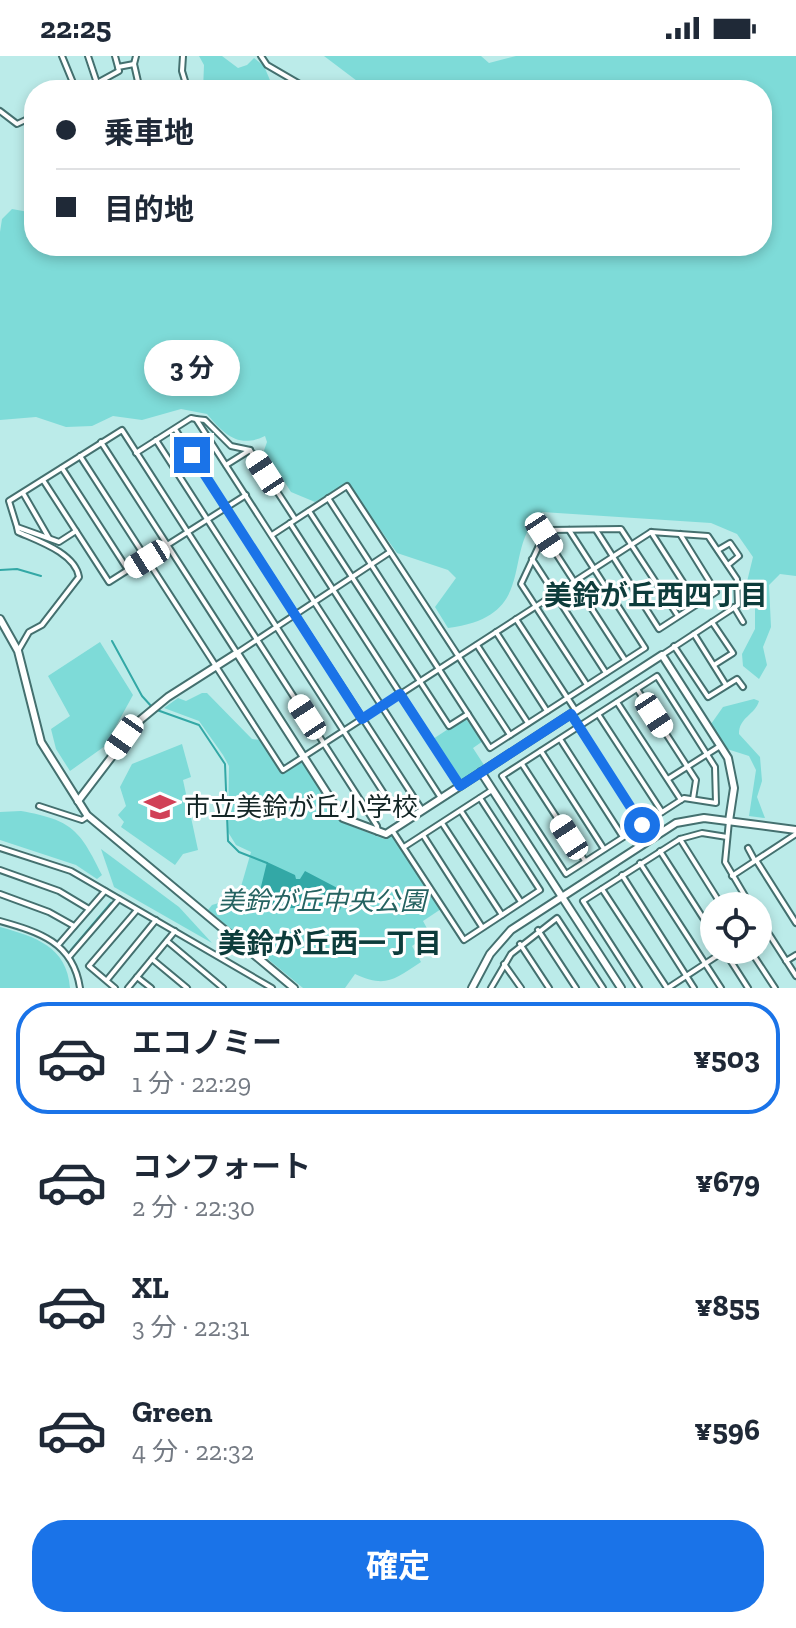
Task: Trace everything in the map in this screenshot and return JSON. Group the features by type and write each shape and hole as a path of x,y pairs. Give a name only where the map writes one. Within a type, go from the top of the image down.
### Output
{"street":[{"path":"62,56 72,80"},
{"path":"87,56 96,80"},
{"path":"102,80 119,71 115,56"},
{"path":"136,56 134,64 138,80"},
{"path":"183,56 186,80"},
{"path":"261,56 267,65 293,80"},
{"path":"118,67 134,64"},
{"path":"0,111 17,124 24,121"},
{"path":"136,453 191,418 205,420 231,446 250,450 333,590 460,786"},
{"path":"196,419 441,798"},
{"path":"175,429 422,810"},
{"path":"18,651 29,632 42,625 79,577 75,565 51,548 18,532 9,501 122,430 377,826 378,833"},
{"path":"156,440 403,823"},
{"path":"80,456 283,770 304,757 381,706 477,645 574,581 651,532 708,536 737,579 738,605 392,830 378,833 343,818 304,757 237,653 168,545 101,442"},
{"path":"226,465 250,450"},
{"path":"62,467 128,570"},
{"path":"43,480 109,582 246,495"},
{"path":"272,535 347,486 510,735"},
{"path":"23,493 49,538"},
{"path":"328,498 490,748 645,648 569,530"},
{"path":"309,511 449,726 468,714"},
{"path":"17,527 59,542 76,531"},
{"path":"587,685 521,584 544,535 551,530 621,529 678,616"},
{"path":"596,530 659,629 716,592 680,534"},
{"path":"651,532 697,604"},
{"path":"544,535 625,661"},
{"path":"718,550 730,543 739,556 728,565"},
{"path":"78,801 124,737 150,711 390,552"},
{"path":"532,559 606,673"},
{"path":"734,607 743,622"},
{"path":"0,619 18,651 41,742 88,816 294,988"},
{"path":"516,619 568,698 579,727 642,825"},
{"path":"712,622 733,653 714,665"},
{"path":"496,632 547,711"},
{"path":"694,634 726,685"},
{"path":"477,645 529,723"},
{"path":"674,646 708,697 737,679 743,687"},
{"path":"662,655 720,746 734,778 725,862 742,892"},
{"path":"657,676 717,774 716,803 681,800 566,874 502,776 637,689 657,676"},
{"path":"637,689 696,780 693,799"},
{"path":"617,702 681,800"},
{"path":"598,714 662,812"},
{"path":"560,739 623,837"},
{"path":"668,779 720,746"},
{"path":"541,751 604,849"},
{"path":"522,764 585,861"},
{"path":"481,772 621,988"},
{"path":"404,847 493,790"},
{"path":"392,830 464,940 540,890 480,798"},
{"path":"39,806 82,820 88,816"},
{"path":"461,811 521,903"},
{"path":"472,988 500,941 524,920 676,823 696,818 796,832"},
{"path":"442,823 502,915"},
{"path":"732,876 796,832"},
{"path":"639,988 583,901 680,839 702,833 727,837"},
{"path":"423,835 482,928"},
{"path":"680,839 713,892"},
{"path":"0,848 71,871 272,988"},
{"path":"748,848 796,923"},
{"path":"660,851 700,913"},
{"path":"640,863 700,955"},
{"path":"0,870 59,891 89,909"},
{"path":"622,875 694,988"},
{"path":"602,889 667,988 704,964"},
{"path":"59,944 105,891"},
{"path":"0,894 49,912 74,926"},
{"path":"69,957 119,899"},
{"path":"115,988 89,966 137,910"},
{"path":"492,988 504,964 520,944 557,918 603,988"},
{"path":"106,980 156,920"},
{"path":"0,921 43,933 59,944 69,957 80,988"},
{"path":"538,930 576,988"},
{"path":"128,988 175,931"},
{"path":"772,939 796,976"},
{"path":"167,941 223,988"},
{"path":"520,944 549,988"},
{"path":"786,961 796,955"},
{"path":"152,959 187,988"},
{"path":"504,964 521,988"},
{"path":"706,964 721,988"},
{"path":"733,964 748,988"},
{"path":"759,964 775,988"},
{"path":"137,977 151,988"}],"green space":[{"path":"199,56 222,56 238,68 254,58 264,66 270,80 203,80 204,65"},
{"path":"324,56 481,56 489,63 516,56 796,56 796,576 780,574 769,585 771,627 763,647 767,665 759,679 743,666 742,654 755,629 755,604 744,594 753,557 737,534 711,523 542,512 529,527 522,544 508,596 496,610 477,621 448,628 435,607 456,578 448,570 397,553 347,483 315,502 291,492 273,464 262,456 267,442 265,436 255,440 239,440 219,428 207,414 181,409 142,420 113,416 92,426 66,427 36,417 0,420 0,232 2,219 12,209 24,211 24,256 772,256 772,80 356,80"},
{"path":"100,642 133,695 105,746 70,771 56,749 51,729 70,716 48,676"},
{"name":"美鈴が丘中央公園","path":"207,693 252,739 261,740 282,773 302,762 341,822 384,839 392,834 441,909 423,921 430,934 412,946 421,962 389,980 374,981 355,974 345,988 303,988 208,910 212,905 238,897 251,852 236,845 228,832 229,766 223,755 199,721 164,708 178,698 186,701"},
{"path":"754,699 759,701 757,706 742,724 739,734 760,757 762,781 757,797 765,818 749,816 756,770 749,756 727,749 711,724 723,707"},
{"path":"465,718 483,741 473,748 484,765 461,780 433,739"},
{"path":"182,744 191,777 183,780 198,850 183,854 175,865 121,827 124,822 118,815 126,806 120,787 132,764"},
{"path":"21,811 52,818 72,830 87,847 102,875 97,879 76,865 0,840 0,812"},
{"path":"101,849 179,907 212,943 114,887"},
{"path":"0,927 37,940 56,953 68,974 70,988 0,988"}],"shaded area":[{"path":"267,862 295,875 296,879 300,879 305,871 345,892 340,910 330,907 277,908 257,903"}],"waterway":[{"path":"0,570 17,569 41,576"},
{"path":"112,641 142,696 152,707"},
{"path":"157,710 199,725 225,764 228,841 239,852 267,863"},
{"path":"239,894 261,898"},
{"path":"71,950 111,903"}],"place":[{"name":"市立美鈴が丘小学校","path":"160,807"}],"district":[{"name":"美鈴が丘西四丁目","path":"656,595"},
{"name":"美鈴が丘西一丁目","path":"330,943"}],"route":[{"path":"192,455 362,719 400,694 460,786 571,714 642,825"}]}
